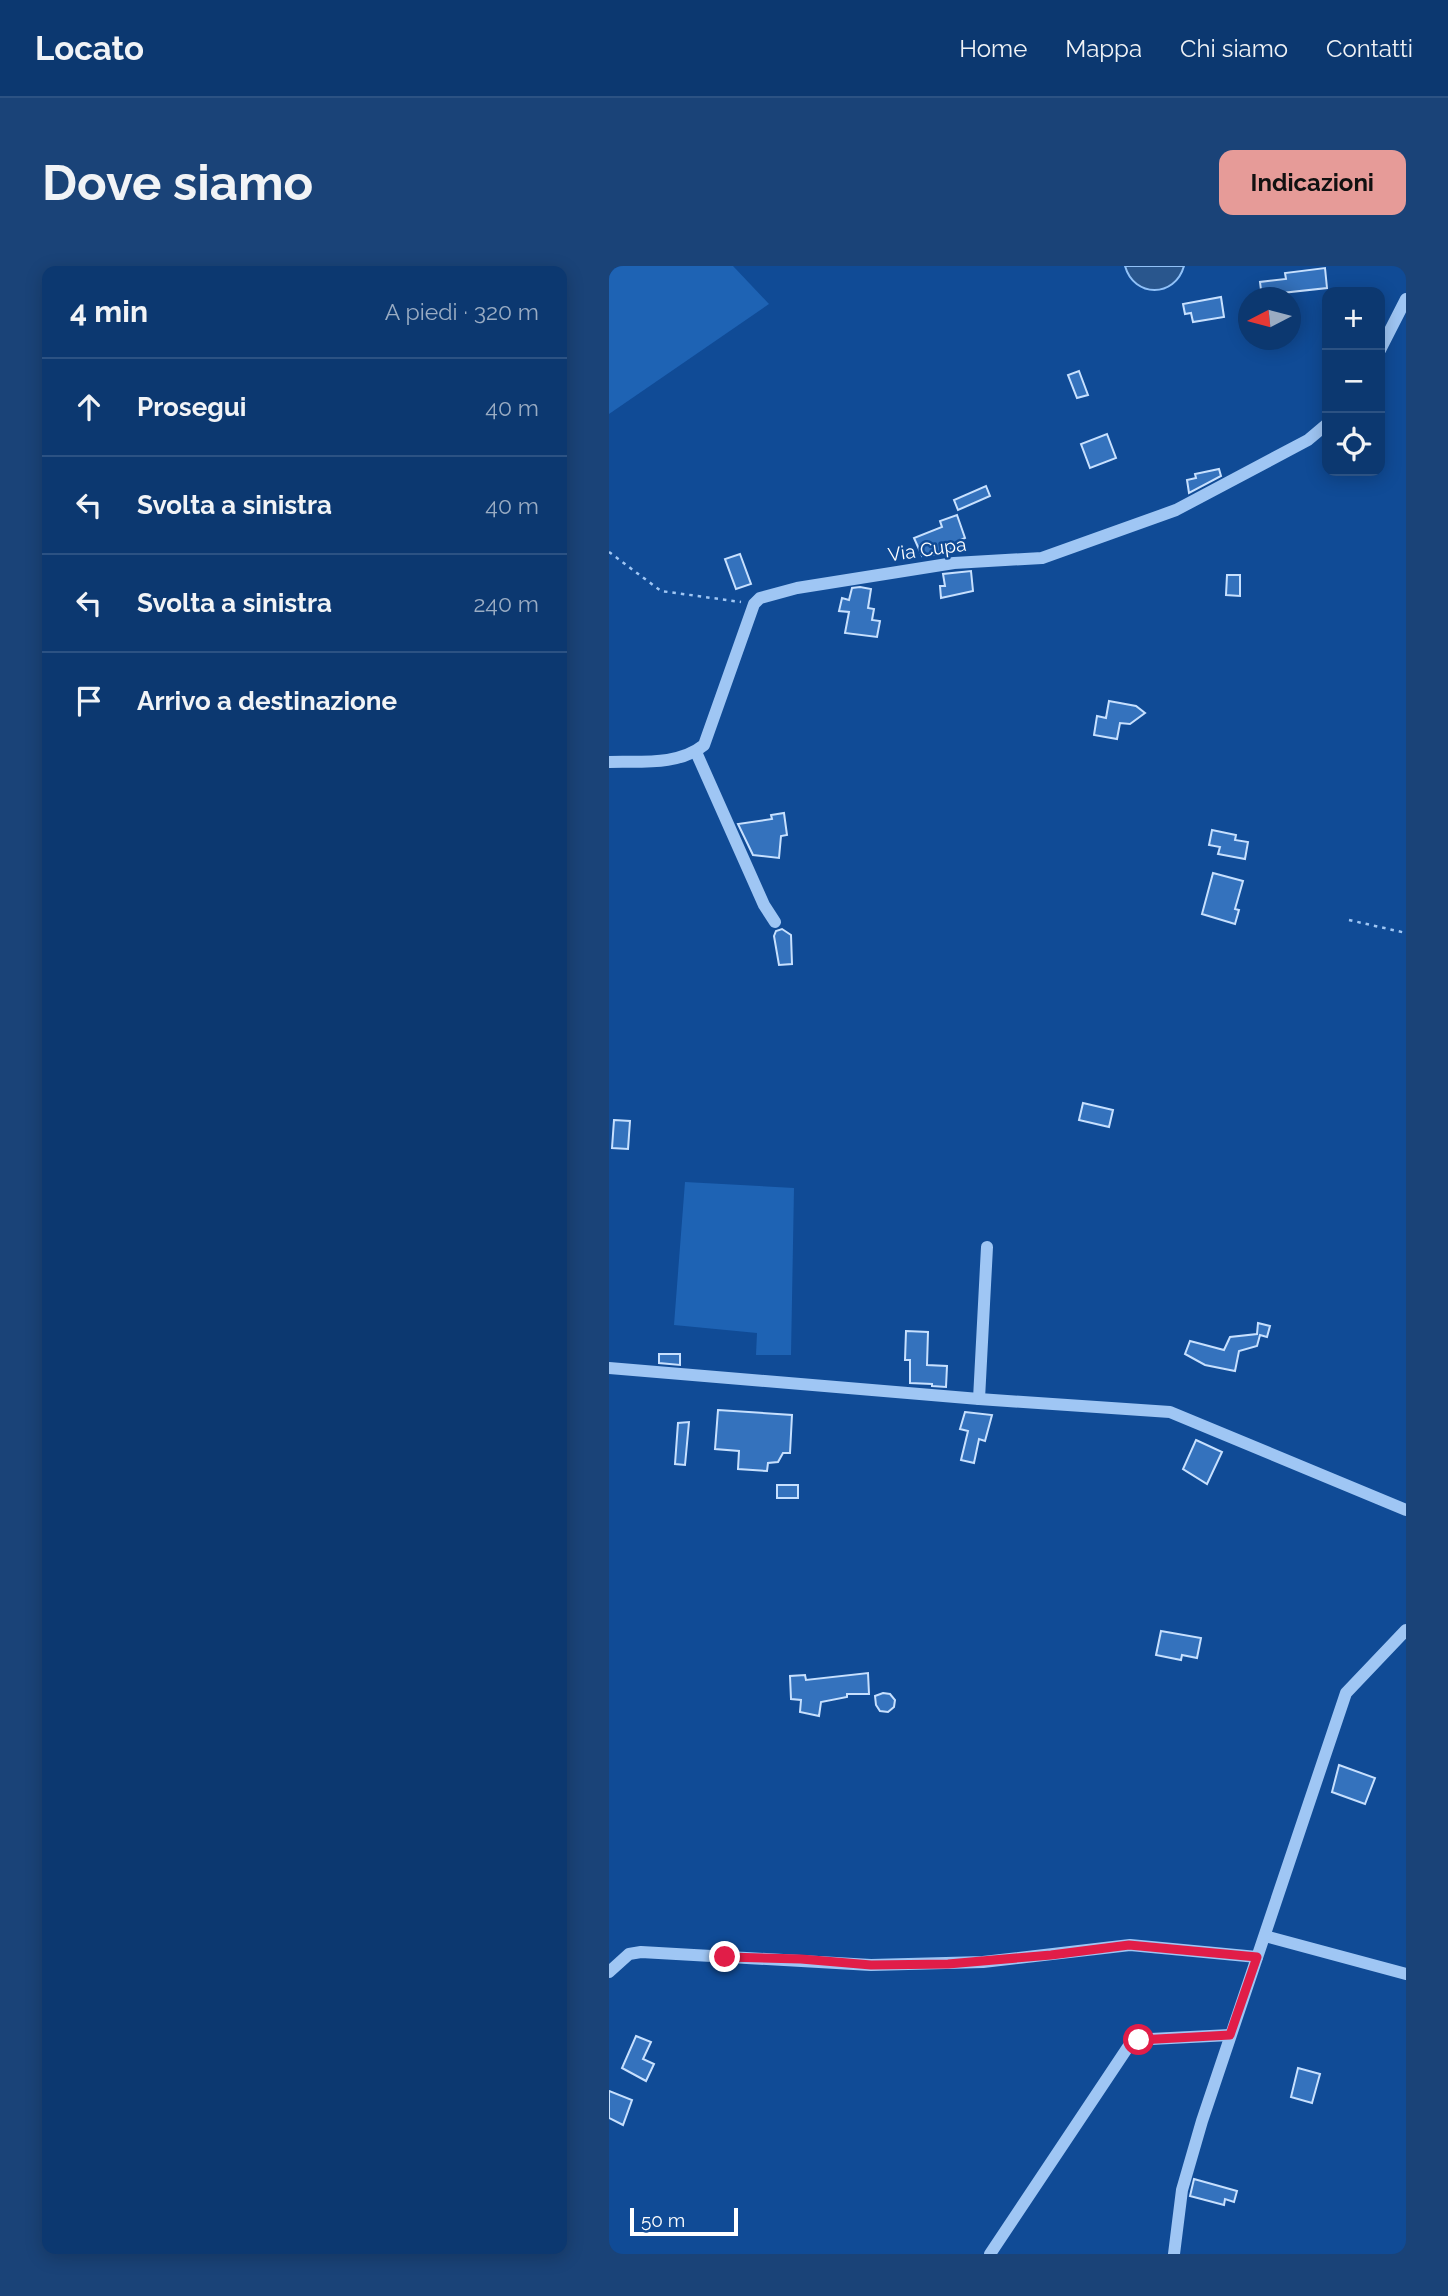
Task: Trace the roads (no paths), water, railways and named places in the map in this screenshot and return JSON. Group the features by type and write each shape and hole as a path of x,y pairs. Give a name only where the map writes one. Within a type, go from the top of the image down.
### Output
{"street":[{"path":"1385,340 1406,299"},
{"name":"Via Cupa","path":"696,752 704,746 754,604 760,598 797,588 954,563 1042,558 1176,510 1308,440 1322,428"},
{"path":"609,762 678,759 696,752 764,905 775,922"},
{"path":"979,1399 987,1247"},
{"path":"609,1368 1170,1412 1406,1510"},
{"path":"1174,2254 1182,2190 1230,2035 1346,1693 1406,1630"},
{"path":"1265,1936 1406,1974"},
{"path":"609,1972 629,1954 641,1952 908,1965 1051,1955 1129,1945 1257,1957"},
{"path":"990,2254 1128,2047 1139,2040 1230,2035"}]}
